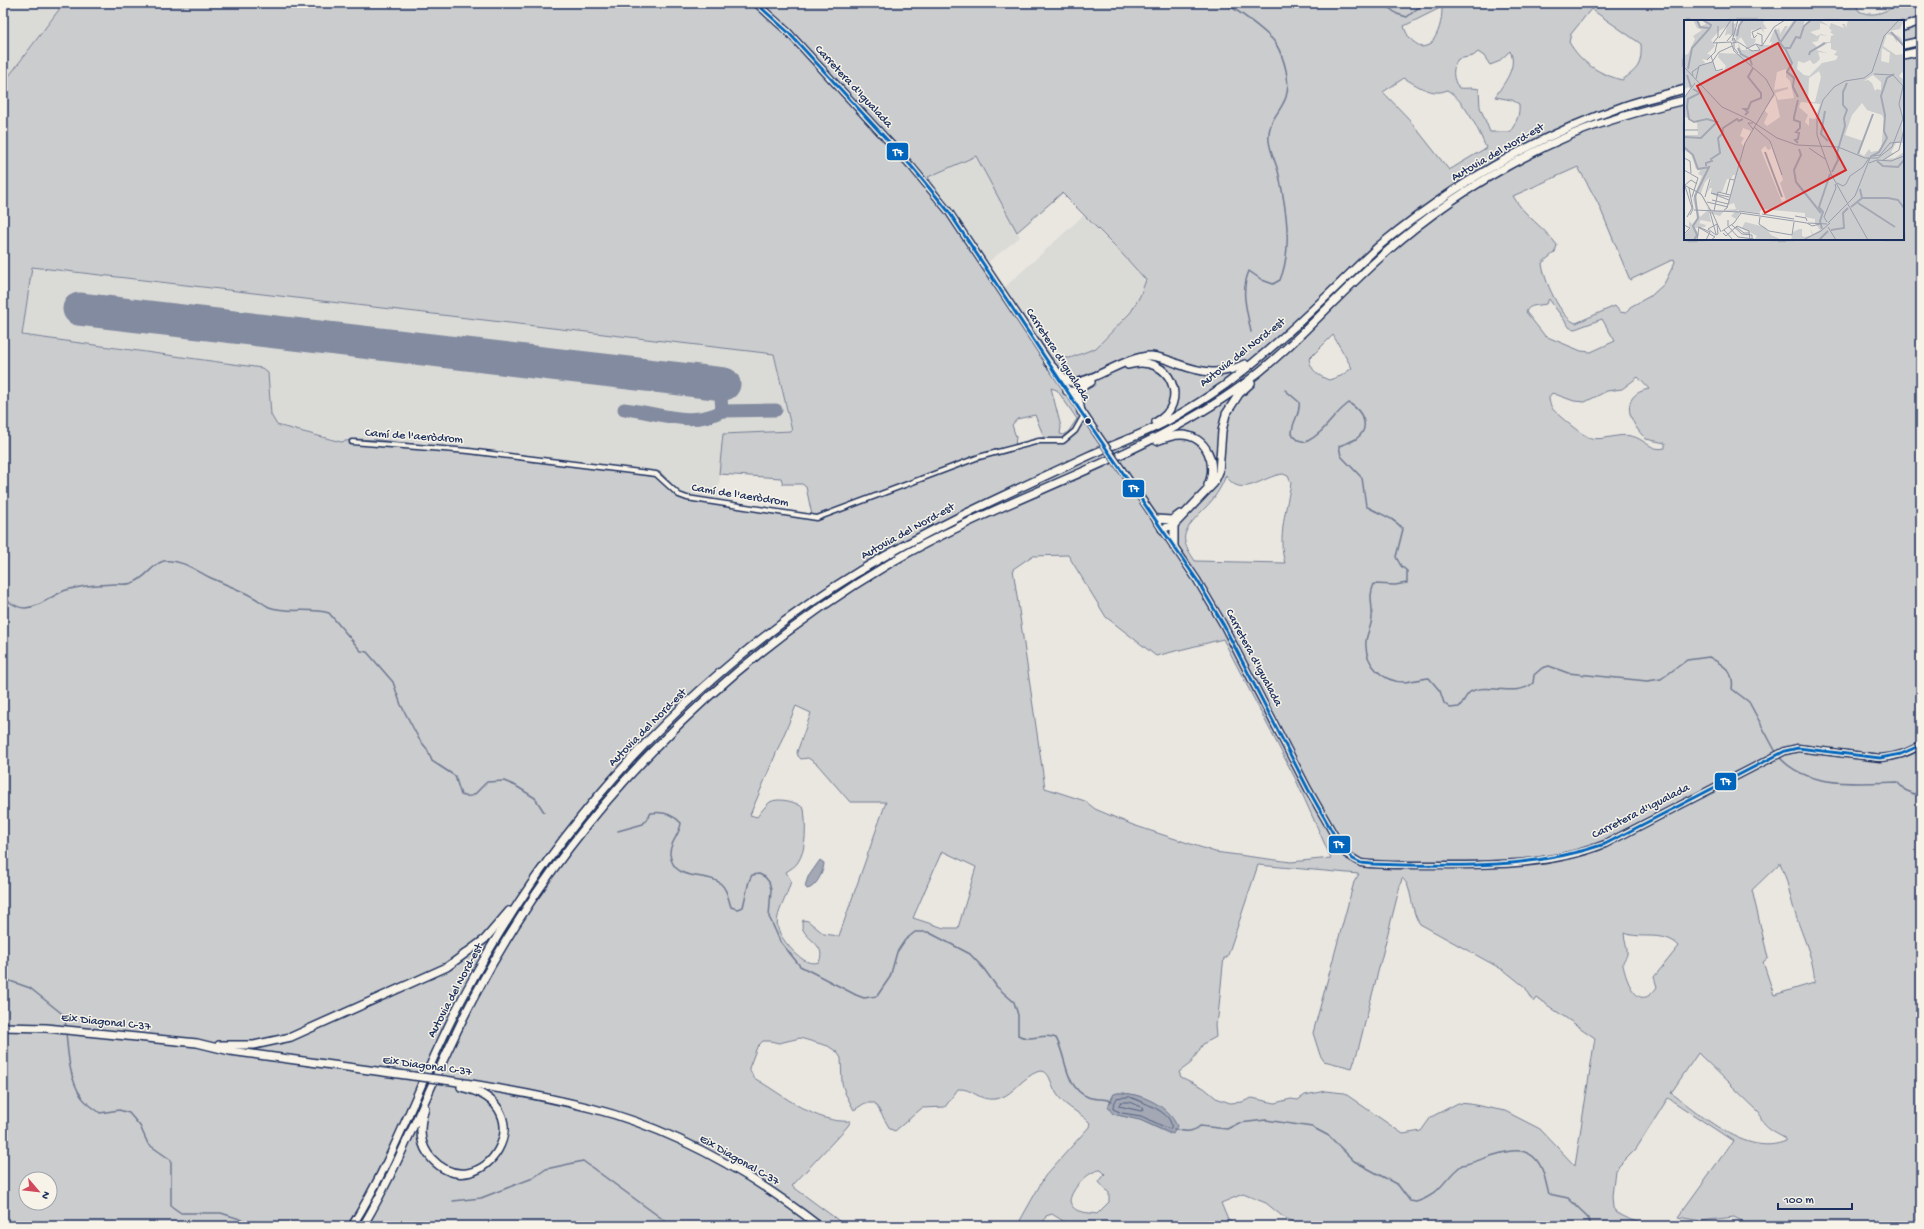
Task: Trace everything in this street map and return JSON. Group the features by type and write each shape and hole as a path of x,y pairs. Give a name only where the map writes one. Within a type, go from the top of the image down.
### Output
{"highway":[{"path":"1904,27 1921,21"},
{"path":"1904,45 1921,41"},
{"path":"1904,55 1921,51"},
{"path":"1626,105 1659,92 1684,85"},
{"name":"Autovia del Nord-est","path":"352,1226 381,1174 461,1000 523,894 558,844 593,801 652,737 713,680 772,632 832,589 913,540 966,513 1169,420 1224,385 1259,357 1309,313 1379,246 1455,190 1502,160 1552,134 1626,105 1684,89"},
{"name":"Autovia del Nord-est","path":"363,1226 391,1175 453,1037 477,991 517,922 581,832 646,757 677,725 728,679 814,613 901,557 969,521 1140,447 1199,413 1244,383 1280,354 1384,254 1456,197 1516,162 1576,133 1636,112 1684,100"},
{"path":"1162,529 1173,522 1209,490 1219,472 1222,431 1226,414 1239,394 1299,343 1323,314"},
{"path":"1068,391 1075,391 1084,381 1124,362 1139,357 1151,356 1164,358 1196,371 1213,373 1226,372 1259,357"},
{"path":"1048,362 1066,379 1079,385 1134,363 1152,364 1165,370 1174,386 1172,403 1164,418 1103,449"},
{"path":"1079,385 1078,395 1083,414"},
{"path":"1140,447 1168,437 1182,435 1198,440 1209,453 1212,461 1212,474 1202,496"},
{"path":"1156,519 1173,522"},
{"path":"1173,522 1174,547"},
{"path":"197,1043 238,1046 278,1041 309,1029 447,967 485,939 523,894"},
{"name":"Eix Diagonal C-37","path":"3,1027 46,1028 197,1043 230,1051 508,1089 558,1101 617,1116 667,1135 699,1150 731,1166 790,1204 819,1226"},
{"path":"448,1081 456,1086 478,1091 490,1098 500,1110 503,1118 505,1134 499,1152 486,1165 472,1172 456,1172 441,1167 428,1156 420,1135 421,1120 452,1049 453,1037"}],"street":[{"name":"Carretera d'Igualada","path":"756,3 793,38 912,167 949,212 1083,414 1197,580 1223,624 1308,789 1346,854 1361,863 1402,865 1507,864 1581,852 1604,844 1777,754 1798,748 1880,758 1906,754 1921,745"},
{"name":"Camí de l'aeròdrom","path":"352,442 469,451 656,474 679,495 687,498 817,518 979,458 1039,441 1063,441 1075,431 1083,414"}],"shaded area":[{"path":"3,3 64,3 3,84"},
{"path":"64,3 1855,3 1859,11 1872,14 1883,12 1905,3 1921,3 1921,1226 1751,1226 1734,1217 1701,1221 1678,1217 1733,1141 1668,1098 1636,1149 1615,1170 1612,1196 1613,1208 1617,1213 1631,1220 1654,1226 1299,1226 1282,1216 1266,1203 1243,1194 1221,1203 1228,1220 1237,1226 1071,1226 1052,1214 1046,1216 1042,1226 1017,1226 1045,1176 1089,1127 1090,1123 1062,1101 1055,1091 1047,1074 1039,1071 1032,1074 1006,1095 995,1099 984,1098 968,1090 958,1089 945,1107 922,1108 895,1131 890,1129 875,1103 865,1103 854,1110 845,1093 842,1083 841,1058 837,1052 828,1046 800,1038 779,1043 763,1041 757,1047 749,1068 754,1078 812,1113 838,1121 851,1121 792,1186 846,1226 3,1226 3,84","holes":["1442,7 1439,27 1436,36 1430,45 1422,47 1415,43 1408,36 1404,26","1591,9 1641,44 1640,62 1632,73 1622,80 1614,78 1591,67 1579,56 1569,42 1571,34","1510,51 1512,57 1511,69 1506,81 1495,97 1512,100 1519,104 1517,119 1510,132 1490,132 1480,107 1479,89 1459,88 1455,81 1454,70 1458,59 1473,56 1478,52 1484,56 1490,65 1498,62","1404,78 1419,87 1430,91 1442,92 1447,90 1465,108 1486,148 1449,170 1408,118 1383,92","976,156 1017,232 1062,193 1113,244 1146,280 1140,296 1131,312 1096,348 1070,358 1052,358 928,177","1578,167 1598,203 1630,280 1674,259 1675,262 1664,284 1652,295 1630,307 1626,313 1620,312 1615,306 1576,323 1570,320 1559,306 1549,288 1543,270 1542,263 1555,252 1557,245 1528,216 1513,196","32,267 774,354 792,431 723,434 719,474 781,478 783,484 802,484 806,487 812,515 690,497 680,493 660,472 379,440 356,439 341,442 277,425 271,415 268,373 262,368 22,335","1549,299 1570,328 1575,329 1602,319 1615,341 1591,352 1581,351 1545,336 1526,312 1527,309 1532,306 1546,304","1333,335 1352,368 1341,376 1329,380 1322,377 1313,369 1309,359","1638,377 1649,389 1639,392 1633,397 1630,403 1631,418 1640,433 1646,439 1665,443 1665,448 1656,448 1636,437 1626,435 1596,439 1588,437 1555,411 1549,401 1549,397 1552,393 1574,401 1585,402 1607,391 1622,389","1051,388 1057,390 1077,419 1068,432 1064,435 1060,434 1061,427","1035,415 1044,437 1015,446 1016,437 1012,425 1017,419","1283,474 1288,476 1291,483 1282,533 1285,563 1195,561 1185,542 1187,530 1194,519 1213,499 1226,475 1238,486 1245,486 1253,485 1276,475","1068,555 1106,617 1156,656 1223,639 1296,780 1331,858 1291,862 1215,852 1133,825 1095,809 1085,801 1045,788 1013,569 1032,556","796,706 811,713 797,752 798,756 801,759 808,758 817,764 850,802 886,802 839,936 824,934 808,921 803,920 802,926 804,931 820,950 821,955 819,962 812,963 806,961 795,953 780,933 777,925 780,911 791,881 786,872 797,864 803,850 805,829 804,809 793,802 778,800 770,802 757,817 750,815","942,851 976,867 958,928 944,928 913,918","1780,863 1796,916 1811,958 1814,983 1774,995 1763,962 1768,958 1752,890","1258,865 1359,874 1354,882 1313,1033 1320,1055 1324,1061 1352,1068 1358,1050 1402,878 1408,887 1415,913 1420,924 1505,971 1525,987 1534,1002 1537,998 1595,1038 1575,1166 1540,1129 1505,1111 1470,1104 1458,1103 1431,1117 1421,1131 1403,1134 1344,1093 1325,1091 1305,1095 1298,1100 1291,1099 1275,1103 1252,1098 1242,1102 1230,1103 1216,1098 1204,1088 1181,1077 1179,1072 1191,1063 1203,1044 1216,1037 1215,1024 1218,1017 1224,958 1227,958","1624,933 1667,938 1679,946 1654,977 1657,987 1651,994 1645,997 1639,996 1635,993 1627,980 1623,964 1627,954","1698,1053 1760,1113 1766,1126 1773,1132 1786,1139 1786,1141 1771,1145 1755,1144 1740,1139 1710,1122 1671,1093","1126,1093 1142,1097 1156,1104 1174,1121 1170,1134 1140,1120 1113,1114 1110,1101 1114,1094","1101,1170 1105,1174 1099,1182 1109,1193 1109,1202 1097,1214 1081,1212 1074,1208 1070,1201 1071,1196 1077,1186 1091,1173"]},
{"path":"976,156 1020,237 987,263 928,177"},
{"path":"1084,215 1146,280 1140,296 1131,312 1096,348 1070,358 1052,358 1004,288"},
{"path":"32,267 774,354 792,431 723,434 718,501 690,497 680,493 660,472 379,440 356,439 341,442 327,439 275,423 271,415 262,368 22,335"}],"water":[{"path":"820,860 824,863 821,874 813,886 807,889 805,886 808,877"},
{"path":"1114,1094 1135,1095 1152,1101 1160,1106 1167,1112 1177,1126 1173,1134 1140,1120 1113,1114 1108,1107"}],"waterway":[{"path":"1224,3 1252,22 1267,34 1276,44 1282,56 1288,84 1286,97 1272,122 1269,134 1269,141 1278,171 1286,214 1286,255 1280,280 1273,284 1262,280 1249,271 1245,286 1245,301 1251,332"},
{"path":"1383,3 1397,14 1407,17 1424,3"},
{"path":"1285,390 1299,402 1299,411 1292,429 1292,434 1298,440 1306,442 1313,438 1324,429 1343,407 1349,403 1358,410 1363,420 1363,429 1361,434 1356,439 1339,446 1341,456 1362,478 1366,506 1390,519 1403,529 1396,557 1401,566 1407,571 1407,583 1395,585 1374,584 1371,593 1372,620 1366,641 1366,649 1371,664 1382,675 1388,679 1404,682 1429,678 1440,691 1444,703 1450,708 1459,707 1469,693 1477,689 1485,688 1511,690 1526,687 1533,683 1534,675 1542,668 1549,666 1568,673 1647,681 1661,679 1687,660 1709,657 1727,669 1730,673 1732,678 1732,689 1749,702 1777,754"},
{"path":"3,598 19,607 31,607 72,588 132,583 137,581 160,562 170,561 182,563 248,594 269,607 284,610 321,611 329,613 361,651 367,652 393,682 401,705 419,739 427,749 432,761 455,776 461,795 473,795 487,782 504,781 516,786 535,798 544,812"},
{"path":"1779,757 1804,775 1819,779 1850,783 1897,782 1905,790 1914,794 1921,792"},
{"path":"618,831 643,824 651,813 660,812 675,817 681,823 679,831 671,846 670,854 677,869 684,873 708,878 720,883 726,891 731,907 737,909 743,907 749,881 752,875 759,874 765,877 769,882 771,889 769,917 780,941 800,966 864,998 877,996 890,977 897,952 905,940 915,932 928,932 970,954 984,969 997,987 1014,1002 1018,1015 1018,1035 1028,1038 1046,1036 1056,1038 1060,1046 1067,1071 1074,1086 1088,1097 1112,1101"},
{"path":"3,976 10,981 30,988 65,1016 66,1028"},
{"path":"66,1032 68,1057 74,1081 83,1099 100,1113 119,1110 129,1113 140,1126 148,1144 171,1160 171,1206 181,1213 221,1213 262,1226"},
{"path":"1174,1129 1188,1131 1194,1130 1200,1126 1227,1129 1239,1123 1266,1120 1312,1127 1329,1136 1354,1161 1398,1185 1410,1201 1416,1202 1437,1191 1462,1165 1504,1152 1525,1152 1534,1157 1541,1167 1549,1194 1568,1198 1587,1216 1591,1226"},
{"path":"453,1201 481,1198 533,1178 546,1169 583,1161 672,1226"}],"taxiway":[{"path":"716,384 721,397 722,411 776,410"},
{"path":"624,409 686,419 710,416 722,411"}],"runway":[{"path":"79,309 724,384"}],"transit line":[{"name":"T7","path":"756,3 788,32 912,167 949,212 1081,412 1197,580 1223,624 1308,789 1341,847 1353,859 1361,863 1372,864 1460,865 1519,862 1548,858 1605,844 1785,751 1798,748 1880,758 1901,754 1921,745"}]}
